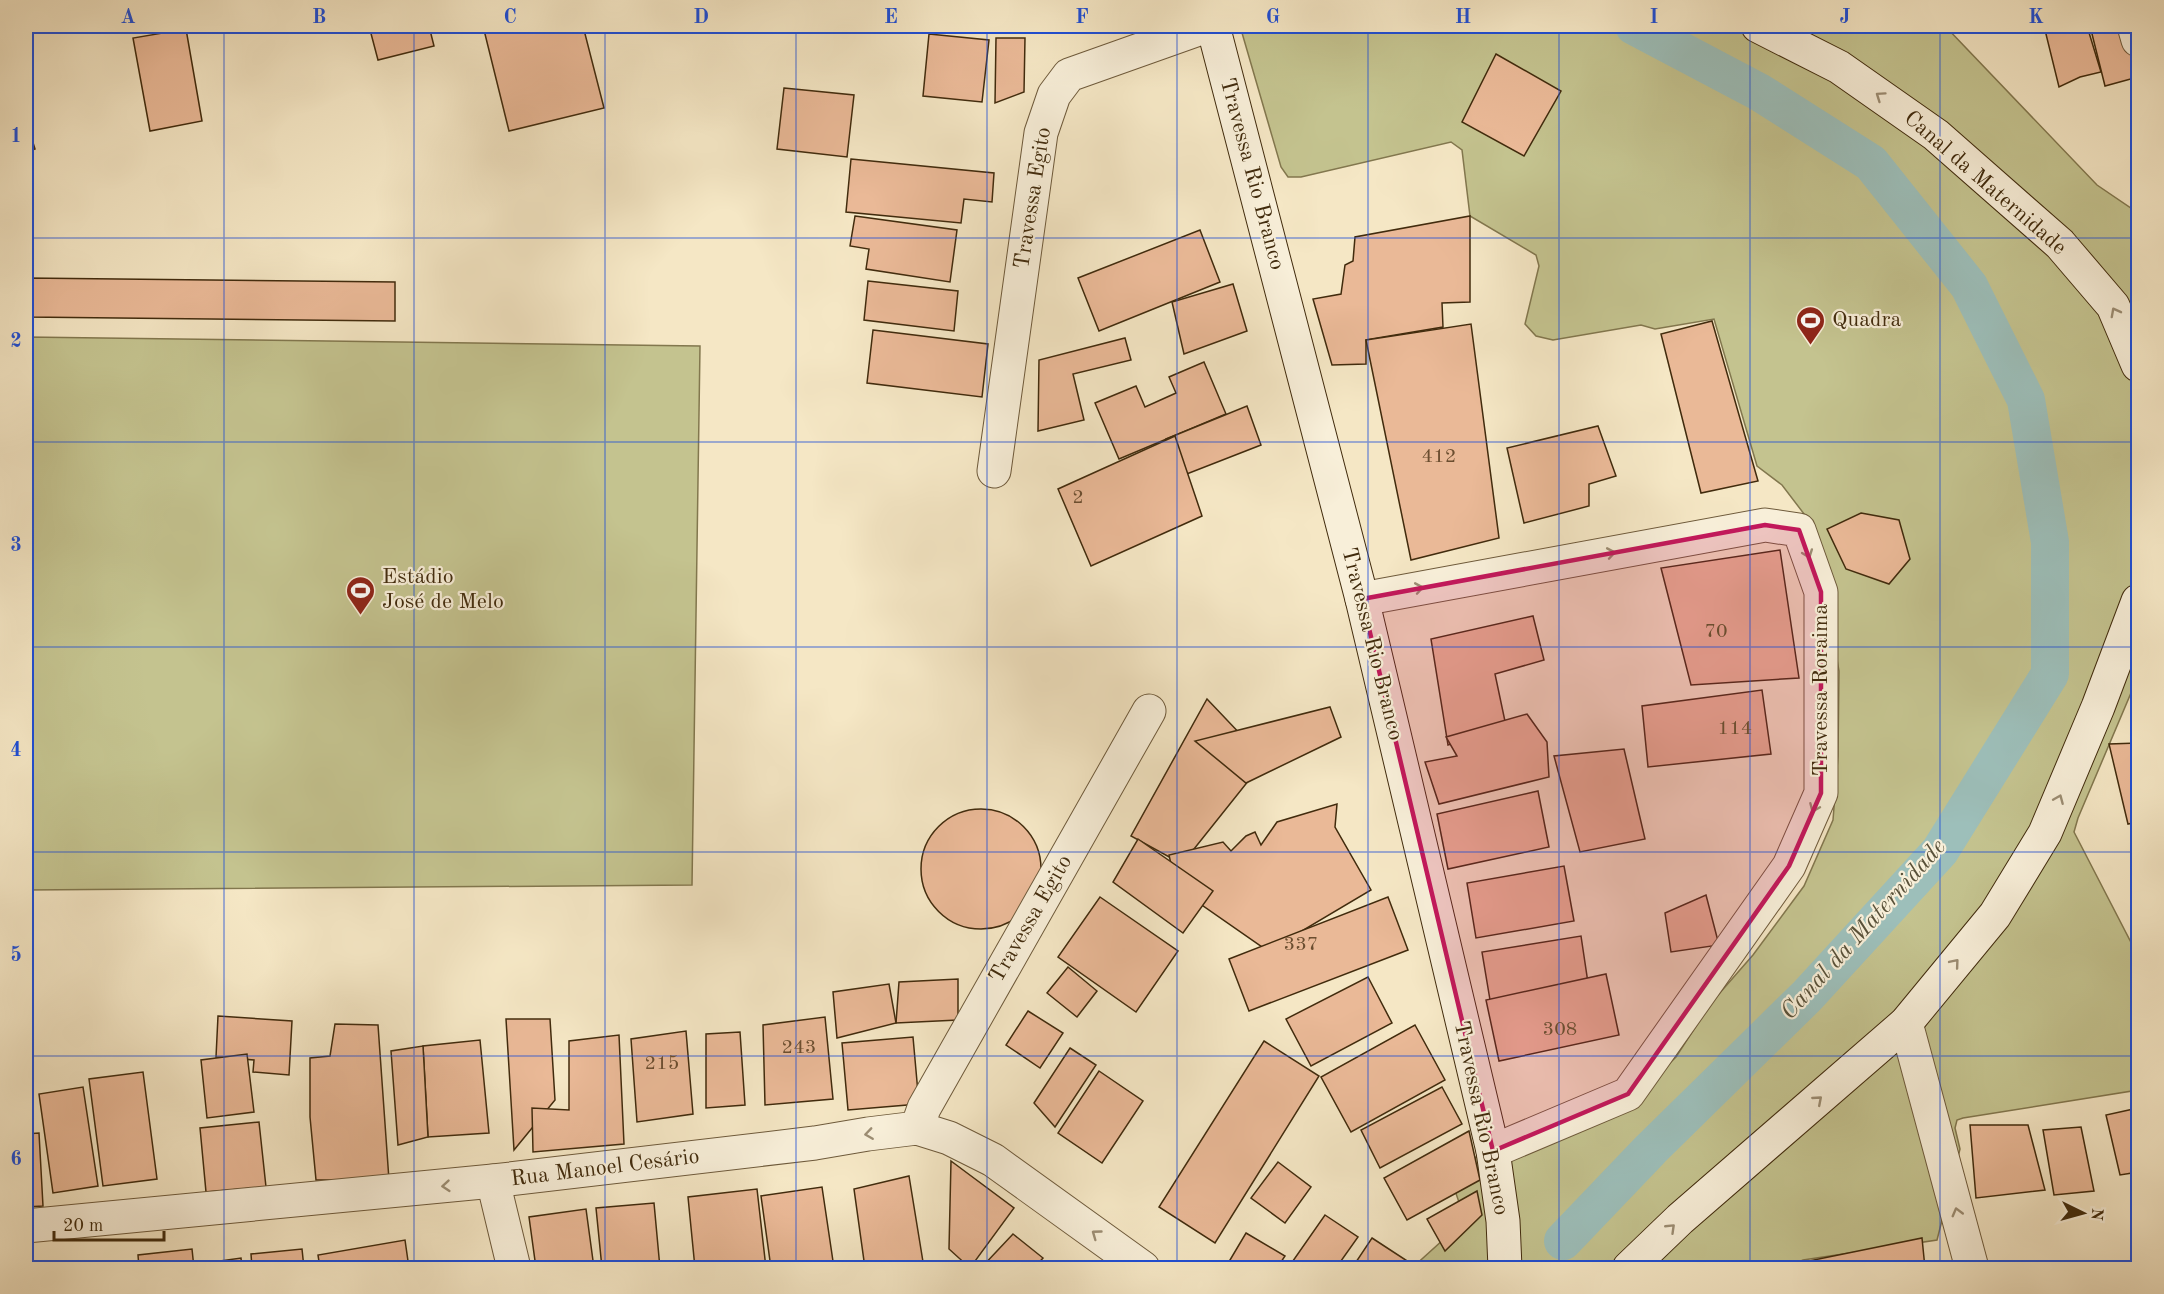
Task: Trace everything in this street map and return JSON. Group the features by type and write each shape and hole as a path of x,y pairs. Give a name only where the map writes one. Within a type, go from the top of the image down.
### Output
{"street":[{"name":"Travessa Egito","path":"994,471 1041,133 1054,96 1069,75 1207,26"},
{"name":"Travessa Rio Branco","path":"1213,26 1362,599 1493,1151 1503,1221 1505,1269"},
{"name":"Canal da Maternidade","path":"1758,26 1839,67 1936,135 2060,244 2113,306 2139,365"},
{"path":"2134,26 2139,40"},
{"name":"Travessa Roraima","path":"1362,599 1765,525 1799,530 1821,592 1821,793 1789,866 1628,1094 1493,1151"},
{"path":"1629,1269 1680,1218 1906,1023 1995,915 2045,833 2128,652 2139,601"},
{"name":"Travessa Egito","path":"917,1128 924,1108 1149,711"},
{"path":"1906,1023 1972,1269"},
{"name":"Rua Manoel Cesário","path":"26,1226 493,1181 815,1143 917,1128 949,1138 993,1160 1143,1269"},
{"path":"493,1181 514,1269"}],"highlighted area":[{"path":"1765,525 1799,530 1821,592 1821,793 1789,866 1628,1094 1493,1151 1362,599"}],"shaded area":[{"path":"1240,26 1945,26 2097,185 2138,213 2138,685 2131,693 2074,832 2138,956 2138,1090 1957,1120 1955,1128 1960,1149 1937,1240 1803,1260 1794,1264 1792,1268 1412,1268 1455,1229 1462,1211 1450,1176 1452,1158 1515,1156 1630,1102 1676,1057 1711,1003 1753,955 1804,886 1833,820 1838,756 1839,671 1814,527 1782,485 1757,466 1714,319 1655,329 1641,325 1553,340 1536,336 1525,324 1539,266 1536,255 1470,216 1462,150 1451,142 1301,177 1288,177 1281,167"},
{"name":"Estádio José de Melo","path":"26,337 700,346 692,885 26,890"}],"building":[{"path":"369,26 429,26 434,46 378,60"},
{"path":"483,26 583,26 604,108 509,131"},
{"path":"2044,26 2087,26 2101,72 2080,77 2059,87"},
{"path":"2090,26 2125,26 2138,77 2105,86"},
{"path":"186,29 202,121 150,131 133,38"},
{"path":"929,34 989,40 982,102 923,96"},
{"path":"996,38 1025,38 1024,92 995,103"},
{"path":"1496,54 1561,91 1524,156 1462,122"},
{"path":"784,88 854,95 847,157 777,149"},
{"path":"26,120 35,149 26,152"},
{"path":"851,159 994,173 992,202 964,199 961,223 846,212"},
{"path":"855,216 957,230 950,282 866,269 869,249 850,246"},
{"path":"1470,216 1470,302 1442,303 1443,327 1366,340 1366,364 1332,365 1313,299 1341,294 1345,265 1353,261 1355,237"},
{"path":"1200,230 1220,282 1099,331 1078,278"},
{"path":"26,278 395,282 395,321 26,317"},
{"path":"868,281 958,291 954,331 864,320"},
{"path":"1233,284 1247,331 1184,354 1172,302"},
{"path":"1712,321 1758,481 1701,493 1661,334"},
{"path":"1471,324 1499,538 1411,560 1366,340"},
{"path":"873,330 988,344 982,397 867,383"},
{"path":"1125,338 1131,360 1073,374 1084,420 1038,431 1039,360"},
{"path":"1204,362 1226,414 1119,459 1095,403 1136,386 1145,407 1176,393 1169,377"},
{"path":"1247,406 1261,445 1179,477 1166,439"},
{"path":"1598,426 1616,476 1589,484 1589,506 1524,523 1507,448"},
{"path":"1175,436 1202,516 1091,566 1058,489"},
{"path":"1861,513 1899,520 1910,559 1889,584 1846,569 1827,529"},
{"path":"1780,550 1799,678 1691,685 1661,568"},
{"path":"1533,616 1544,660 1495,674 1506,726 1448,745 1431,639"},
{"path":"2138,681 2138,710 2133,682"},
{"path":"1762,690 1771,754 1648,767 1642,706"},
{"path":"1207,699 1265,760 1182,864 1131,836"},
{"path":"1330,707 1341,737 1246,783 1195,741"},
{"path":"1527,714 1547,742 1549,777 1439,804 1425,762 1457,756 1446,737"},
{"path":"2138,743 2138,822 2128,824 2109,744"},
{"path":"1624,749 1645,839 1580,852 1554,756"},
{"path":"1538,791 1549,847 1448,869 1437,814"},
{"path":"1337,804 1335,827 1371,890 1268,951 1176,887 1169,855 1223,842 1231,851 1246,836 1255,832 1261,845 1277,822"},
{"path":"981,809 1004,813 1023,827 1037,846 1041,869 1037,892 1023,911 1004,925 981,929 958,925 939,911 925,892 921,869 925,846 939,827 958,813"},
{"path":"1138,839 1213,891 1183,933 1113,882"},
{"path":"1564,866 1574,921 1476,938 1467,883"},
{"path":"1706,895 1719,945 1671,952 1665,913"},
{"path":"1100,897 1178,951 1136,1012 1058,957"},
{"path":"1388,897 1408,950 1249,1011 1229,959"},
{"path":"1581,936 1588,983 1490,1000 1482,952"},
{"path":"1068,967 1097,991 1077,1017 1047,993"},
{"path":"1606,974 1619,1035 1499,1061 1486,1000"},
{"path":"1368,977 1392,1023 1311,1066 1286,1019"},
{"path":"958,979 958,1020 896,1023 899,982"},
{"path":"889,984 896,1023 837,1038 833,992"},
{"path":"1028,1011 1063,1033 1040,1068 1006,1045"},
{"path":"218,1016 292,1021 289,1075 253,1072 254,1060 216,1057"},
{"path":"825,1017 833,1099 765,1105 763,1025"},
{"path":"506,1019 550,1019 555,1100 514,1150"},
{"path":"335,1024 378,1025 389,1180 316,1180 310,1117 310,1058 330,1056"},
{"path":"1415,1025 1445,1080 1351,1132 1321,1077"},
{"path":"686,1031 693,1114 637,1122 631,1039"},
{"path":"740,1032 745,1105 706,1108 706,1034"},
{"path":"619,1035 624,1144 533,1152 532,1108 569,1110 569,1041"},
{"path":"913,1037 919,1104 848,1110 842,1043"},
{"path":"480,1040 489,1133 428,1137 423,1046"},
{"path":"1264,1041 1319,1076 1215,1243 1159,1207"},
{"path":"423,1046 428,1137 398,1145 391,1051"},
{"path":"1070,1048 1096,1065 1055,1127 1034,1103"},
{"path":"247,1054 254,1112 207,1118 201,1060"},
{"path":"1099,1071 1143,1101 1102,1163 1058,1133"},
{"path":"143,1072 157,1179 103,1186 89,1079"},
{"path":"83,1087 98,1186 53,1193 39,1094"},
{"path":"1442,1087 1462,1124 1380,1168 1361,1130"},
{"path":"2138,1108 2138,1172 2120,1175 2106,1115"},
{"path":"259,1122 266,1187 206,1192 200,1128"},
{"path":"1970,1125 2028,1125 2045,1190 1976,1198"},
{"path":"2081,1127 2094,1191 2054,1195 2043,1130"},
{"path":"1469,1131 1480,1180 1407,1220 1384,1178"},
{"path":"39,1133 43,1206 26,1207 26,1134"},
{"path":"951,1161 1014,1208 970,1268 949,1249"},
{"path":"1278,1162 1311,1187 1285,1223 1251,1198"},
{"path":"909,1176 924,1268 865,1268 854,1189"},
{"path":"822,1187 834,1268 771,1268 761,1196"},
{"path":"757,1189 766,1268 695,1268 688,1197"},
{"path":"1477,1191 1482,1215 1445,1251 1427,1219"},
{"path":"654,1203 660,1268 602,1268 596,1208"},
{"path":"586,1209 594,1268 536,1268 529,1217"},
{"path":"1325,1215 1358,1237 1336,1268 1288,1268"},
{"path":"1246,1233 1285,1256 1277,1268 1233,1268 1227,1265"},
{"path":"1013,1234 1043,1258 1034,1268 981,1268"},
{"path":"1372,1238 1418,1268 1352,1268"},
{"path":"1922,1238 1925,1268 1795,1268 1794,1264"},
{"path":"405,1240 409,1268 320,1268 318,1255"},
{"path":"192,1249 194,1268 139,1268 138,1255"},
{"path":"302,1249 304,1268 252,1268 251,1254"},
{"path":"241,1258 242,1268 206,1268 206,1263"}],"waterway":[{"name":"Canal da Maternidade","path":"1563,1241 1651,1149 1807,996 1940,851 2050,674 2050,542 2026,400 1969,286 1871,163 1759,92 1634,26"}],"place":[{"name":"Quadra","path":"1811,346"},
{"name":"Estádio José de Melo","path":"361,616"}]}
